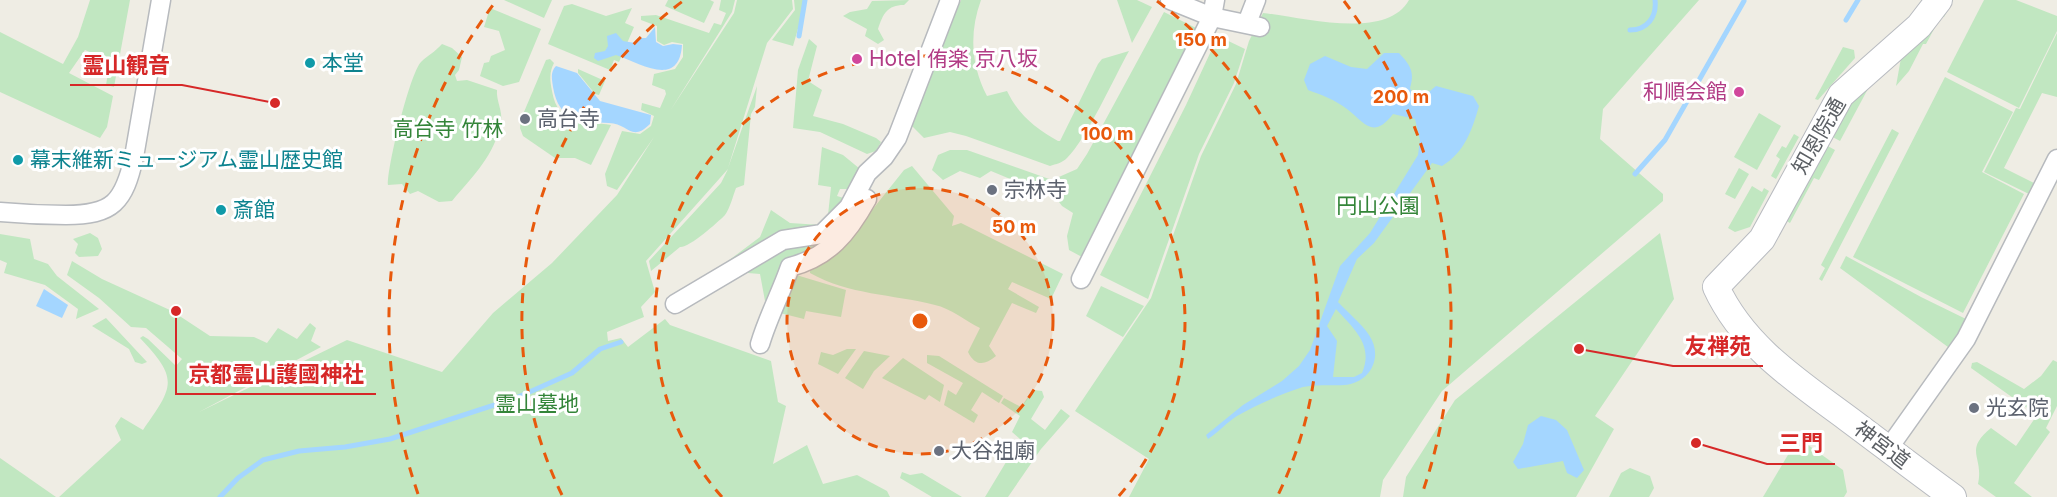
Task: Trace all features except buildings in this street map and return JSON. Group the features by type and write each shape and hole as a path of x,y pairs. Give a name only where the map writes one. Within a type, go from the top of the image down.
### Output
{"street":[{"path":"0,212 86,215 104,211 119,198 130,176 161,0"},
{"path":"675,304 783,240 822,234 849,207 861,182 897,138 950,0"},
{"path":"1170,0 1213,8 1254,25 1256,0"},
{"name":"知恩院通","path":"1716,287 1765,233 1841,95 1919,26 1940,0"},
{"path":"1081,279 1213,8"},
{"path":"1888,449 1971,331 2057,159"},
{"path":"760,344 790,267 823,254 834,246 853,224 870,194 874,165"},
{"name":"神宮道","path":"1716,287 1732,316 1752,342 1808,389 1953,497"}],"green space":[{"path":"90,0 130,0 114,87 106,85 110,61 85,50 69,73 113,96 107,127 100,138 0,92 0,32 63,64 78,37"},
{"path":"504,0 552,0 544,18"},
{"path":"668,0 710,0 714,2 704,23 665,6"},
{"name":"霊山墓地","path":"721,0 735,0 732,12 670,111 734,13 737,0 792,0 793,9 767,43 728,168 757,86 755,107 751,114 744,185 736,188 728,209 721,219 696,239 680,247 651,271 649,261 721,183 728,169 646,261 655,292 641,307 644,317 607,332 608,341 621,338 628,347 665,319 670,325 771,361 778,402 786,406 773,464 807,445 823,484 857,475 887,491 890,497 59,497 121,440 115,426 121,417 143,430 161,403 168,383 166,374 161,363 140,338 143,336 148,339 176,366 182,359 146,328 131,327 99,298 67,275 72,261 102,279 172,311 210,336 254,337 267,343 278,328 297,339 310,323 316,328 311,341 321,347 199,412 347,340 442,372 493,313 552,263 617,195 654,137 617,190 607,186 605,174 622,131 640,134 651,126 654,116 641,110 642,103 660,108 666,94 665,90 652,85 654,74 675,69 683,57 683,44 672,42 664,45 657,41 657,26 641,20 641,16 656,15 709,33 714,23 721,25 726,13 719,10"},
{"path":"794,0 804,0 805,4 793,46 772,40 795,10"},
{"path":"909,0 904,5 893,7 884,15 878,29 884,40 878,44 865,36 867,29 843,16 850,12 867,9 872,1"},
{"path":"961,0 981,0 973,37 975,61 987,96 1007,91 1016,107 1028,120 1058,141 1098,64 1102,59 1129,51 1083,137 1063,161 1050,166 950,132 924,138 909,123"},
{"path":"1117,0 1137,0 1152,7 1132,43"},
{"name":"円山公園","path":"1409,0 1699,0 1603,109 1600,139 1663,194 1663,201 1442,391 1383,480 1380,497 1129,497 1149,459 1075,411 1151,298 1201,156 1236,84 1249,41 1263,13 1320,21 1363,23 1382,20 1398,12"},
{"path":"1953,0 1944,17 1941,16 1909,71 1896,86 1901,58"},
{"path":"1984,0 2016,0 2057,16 2057,31 2019,108 1947,72"},
{"path":"572,4 606,16 632,8 625,23 634,27 619,62 614,60 610,70 548,44 564,6"},
{"path":"490,8 541,29 519,82 503,86 480,76 484,63 489,62 491,56 505,50 499,31 484,27"},
{"path":"1164,12 1196,28 1082,257 1069,250 1067,236 1073,213 1062,206 1056,198 991,171 980,178 960,171 943,180 932,170 938,155 950,150 967,150 1052,180 1077,169"},
{"path":"2057,33 2057,97 2042,93 2004,168 2038,185 2033,196 1984,172 2016,108 2020,109"},
{"path":"1218,36 1245,49 1234,83 1199,154 1148,299 1100,275 1186,105"},
{"path":"809,39 817,46 808,81 822,90 813,116 843,124 876,138 881,142 876,151 867,154 820,132 793,128 798,70"},
{"name":"高台寺 竹林","path":"442,44 452,48 462,57 459,70 455,75 457,81 467,80 497,90 501,122 494,145 475,174 452,201 439,202 418,191 410,194 402,184 388,185 395,141 411,83 421,62"},
{"path":"1843,47 1854,50 1855,58 1818,100 1815,99"},
{"path":"550,59 554,63 550,77 552,91 560,111 574,120 611,125 591,165 575,158 555,158 523,136 520,128 521,119 546,60"},
{"path":"578,69 605,81 599,95 595,94 578,73"},
{"path":"1945,77 2013,112 1982,172 2024,194 1963,313 1853,257"},
{"path":"1870,85 1840,141 1829,135 1849,103"},
{"path":"1759,113 1781,126 1757,170 1734,157"},
{"path":"1892,129 1899,133 1822,281 1819,279 1825,268 1821,265"},
{"path":"1794,134 1799,137 1776,179 1771,176 1780,159 1776,156 1782,146 1786,148"},
{"path":"1826,145 1835,150 1819,180 1814,178 1790,223 1785,220"},
{"path":"822,147 843,155 860,169 848,189 840,189 837,196 847,199 837,211 828,215 831,187 818,185"},
{"path":"912,166 954,216 952,226 961,223 1063,274 1051,299 1012,282 1008,289 1039,307 1036,313 1012,303 989,346 996,356 988,362 977,362 968,352 980,328 946,309 919,301 855,290 810,273 810,269 837,254 904,170"},
{"path":"1739,168 1749,174 1735,199 1725,194"},
{"path":"1752,186 1762,192 1764,188 1769,191 1750,227 1735,232 1728,228"},
{"path":"771,210 790,223 821,225 834,238 783,269 771,296 765,301 760,274 748,273 729,266 728,261 760,237"},
{"path":"90,233 98,238 102,249 98,256 79,257 75,253 78,244 73,239"},
{"path":"1660,233 1674,299 1595,416 1614,429 1576,497 1403,497 1406,477 1455,400"},
{"path":"0,234 30,239 34,259 48,264 57,276 99,309 76,319 78,309 45,285 4,273 7,263 0,260"},
{"path":"1846,256 1966,319 1959,334 1948,347 1840,268"},
{"path":"793,274 846,290 841,317 806,311 804,319 780,313"},
{"path":"1101,286 1144,306 1123,337 1086,316"},
{"path":"106,318 147,362 142,364 135,362 129,349 92,326"},
{"path":"847,349 856,349 838,374 818,364 821,352 833,355"},
{"path":"864,351 890,356 874,371 863,389 845,378"},
{"path":"927,355 939,356 1003,396 999,403 982,392 971,410 978,415 974,423 944,405 948,390 956,395 963,383 927,363"},
{"path":"903,358 944,385 940,402 929,395 925,400 882,378"},
{"path":"2053,360 2057,362 2057,406 2046,428 2050,432 2014,483 2032,497 1996,497 1978,484 1979,467 1976,448 1978,443 1991,428 2016,446 2037,415 1971,368 1972,363 1977,362 2024,389 2041,376"},
{"path":"1033,390 1042,391 1044,397 1031,419 1045,430 1061,409 1070,416 1041,449 1008,497 985,497 1020,439 1012,432 1020,416 1001,403 1004,398 1021,407"},
{"path":"1808,445 1843,470 1847,492 1844,497 1763,497 1792,448"},
{"path":"0,458 56,497 0,497"},
{"path":"1630,468 1650,476 1654,488 1649,497 1609,497 1621,473"},
{"path":"902,472 910,475 922,473 962,497 932,497 900,478"}],"water":[{"path":"655,27 656,42 663,46 682,45 679,58 674,66 666,70 657,70 616,55 598,61 594,58 595,53 605,51 608,46 607,36 616,33 623,41 635,43 640,38 646,38"},
{"path":"1384,53 1399,53 1410,69 1412,92 1424,96 1436,86 1473,96 1479,106 1462,147 1442,166 1432,163 1374,243 1357,259 1338,302 1369,335 1375,352 1372,368 1361,379 1353,383 1305,387 1268,400 1237,416 1208,439 1206,435 1243,405 1282,381 1299,366 1310,350 1340,266 1370,233 1418,155 1420,140 1415,119 1393,114 1386,122 1374,128 1364,124 1338,103 1308,90 1304,80 1310,64 1325,56 1351,67 1367,69","holes":["1336,309 1355,331 1364,346 1366,354 1362,373 1354,377 1333,377 1337,341 1327,326"]},
{"path":"556,66 577,73 600,101 651,115 650,124 634,132 615,124 572,117 560,107 556,99 552,76"},
{"path":"44,289 68,305 62,318 36,306"},
{"path":"1541,416 1556,420 1567,430 1584,470 1577,478 1567,473 1563,461 1518,469 1513,462 1523,444 1528,425"}],"waterway":[{"path":"799,36 805,0"},
{"path":"1630,30 1641,28 1650,21 1654,12 1655,0"},
{"path":"1846,20 1858,0"},
{"path":"1635,174 1665,140 1744,1"},
{"path":"220,497 238,478 263,460 299,451 345,447 390,439 516,398 572,373 600,349 621,342"}],"place":[{"name":"Hotel 侑楽 京八坂","path":"857,59"},
{"name":"本堂","path":"310,63"},
{"name":"和順会館","path":"1739,92"},
{"name":"霊山観音","path":"275,103"},
{"name":"高台寺","path":"525,119"},
{"name":"幕末維新ミュージアム霊山歴史館","path":"18,160"},
{"name":"宗林寺","path":"992,190"},
{"name":"斎館","path":"221,210"},
{"name":"京都霊山護國神社","path":"176,311"},
{"name":"友禅苑","path":"1579,349"},
{"name":"光玄院","path":"1974,408"},
{"name":"三門","path":"1696,443"},
{"name":"大谷祖廟","path":"939,451"}]}
